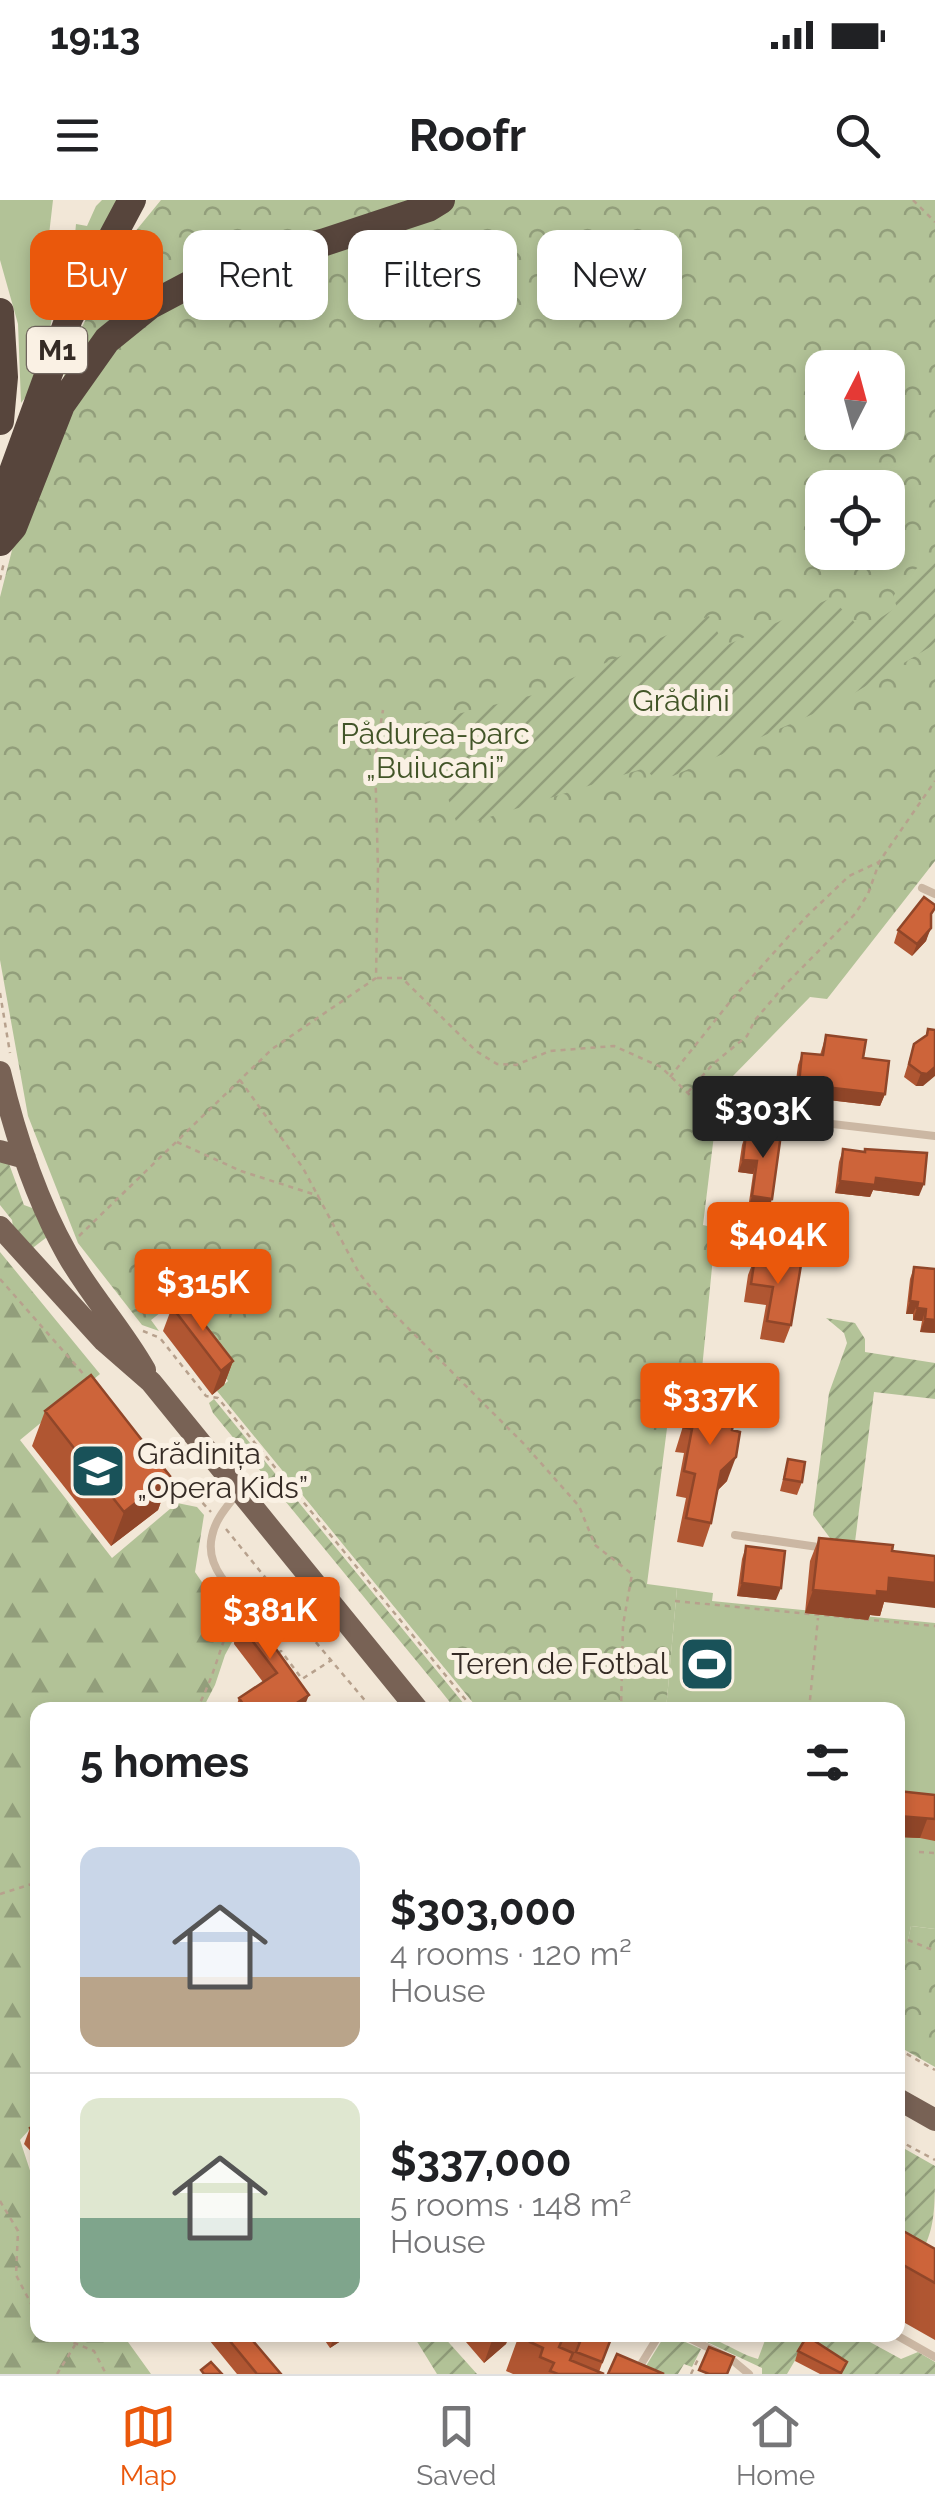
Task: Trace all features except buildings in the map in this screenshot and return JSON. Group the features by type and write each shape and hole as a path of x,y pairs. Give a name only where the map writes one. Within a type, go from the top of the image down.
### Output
{"highway":[{"name":"M1","path":"0,508 69,318 132,200"},
{"path":"0,542 13,527 61,405 107,340 149,306 200,279 394,220 441,200"},
{"path":"0,312 4,376 0,421"}],"main road":[{"path":"6,1067 25,1158 48,1218 69,1257 125,1334 151,1382 412,1702"},
{"path":"0,1151 25,1158"},
{"path":"0,1227 104,1341 151,1382"},
{"path":"905,2103 935,2120"}],"lane":[{"path":"922,888 935,894"},
{"path":"705,1109 935,1136"},
{"path":"239,1492 218,1520 211,1537 214,1561 223,1580 247,1601 292,1613 345,1620"},
{"path":"735,1534 834,1550"},
{"path":"905,2340 935,2357"},
{"path":"635,2374 656,2342"},
{"path":"698,2342 749,2374"}],"path":[{"path":"913,200 935,222"},
{"path":"376,978 378,777 374,758 383,710"},
{"path":"687,1094 713,1064 747,1036 785,985 855,914 868,894 880,862 935,781"},
{"path":"670,1077 806,917 849,876 880,862"},
{"path":"74,1240 89,1230 272,1049 376,978 402,978 476,1051 497,1064 516,1065 550,1051 614,1046 661,1067 705,1109"},
{"path":"0,993 6,1067"},
{"path":"240,1080 320,1196 345,1251 384,1304 535,1456 579,1506 595,1546 632,1574 623,1624 621,1702"},
{"path":"176,1141 241,1171 320,1196"},
{"path":"0,1280 93,1384"},
{"path":"142,1331 160,1338 206,1396 218,1398 467,1702"},
{"path":"164,1478 199,1499 218,1520 366,1702"},
{"path":"200,1702 241,1596"},
{"path":"675,1601 935,1626"},
{"path":"809,1702 818,1616"},
{"path":"269,1660 281,1651 302,1679 331,1660"},
{"path":"920,1852 935,1853"},
{"path":"0,1894 30,1885"},
{"path":"908,1940 935,1951"},
{"path":"905,2054 935,2070"},
{"path":"905,2144 935,2160"},
{"path":"0,2200 18,2231 16,2275 30,2302"},
{"path":"57,2374 76,2343 94,2351 106,2374"},
{"path":"692,2374 704,2345"}],"green space":[{"path":"0,200 53,200 50,230 30,230 30,320 51,320 36,380 21,403 18,324 0,260"},
{"path":"102,200 119,200 103,230 75,230 76,224 87,226"},
{"name":"Pădurea-parc „Buiucani”","path":"161,200 935,200 935,861 827,999 810,997 730,1079 726,1101 705,1097 703,1121 723,1124 722,1134 714,1135 703,1225 720,1229 714,1247 702,1369 675,1366 647,1584 677,1588 667,1702 472,1702 217,1391 228,1381 169,1306 151,1320 159,1331 142,1325 78,1243 28,1116 0,960 0,597 32,472 85,320 163,320 163,230 136,230"},
{"name":"Grădini","path":"935,557 935,644 838,703 673,776 653,777 645,768 458,827 422,723 537,694 709,616 725,646 831,598 862,630 897,607 893,597 905,576"},
{"path":"8,1161 24,1205 35,1209 47,1237 30,1250 14,1234 12,1220 0,1205 0,1162"},
{"path":"0,1252 100,1374 20,1440 112,1558 177,1503 197,1507 204,1515 195,1572 226,1617 245,1618 206,1702 30,1702 30,2129 20,2140 30,2171 30,2342 128,2342 151,2374 0,2374"},
{"path":"826,1318 855,1323 865,1339 865,1352 935,1363 935,1399 874,1392 855,1542 830,1538 813,1515 829,1393 847,1343 844,1333"},
{"path":"214,1399 462,1702 449,1702 213,1413 209,1403"},
{"path":"677,1588 713,1593 712,1601 935,1623 935,1929 911,1926 905,1944 905,1702 667,1702"},
{"path":"911,1926 935,1929 935,2067 905,2050 907,1944"},
{"path":"905,2149 935,2166 933,2218 919,2256 905,2276"},
{"path":"417,2342 448,2342 477,2374 437,2374"},
{"path":"661,2342 685,2342 701,2349 692,2367 684,2364 678,2374 641,2374"},
{"path":"707,2342 718,2342 758,2359 764,2342 870,2342 901,2359 918,2352 935,2362 935,2374 843,2374 803,2347 787,2374 762,2374 762,2368"}],"place":[{"name":"Grădinița „Opera Kids”","path":"98,1471"},
{"name":"Teren de Fotbal","path":"707,1664"}]}
